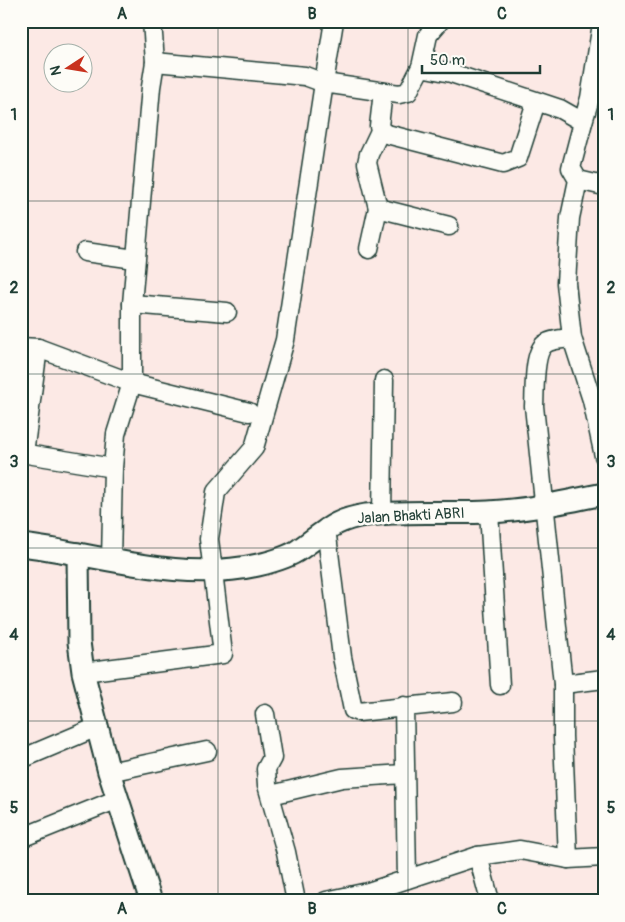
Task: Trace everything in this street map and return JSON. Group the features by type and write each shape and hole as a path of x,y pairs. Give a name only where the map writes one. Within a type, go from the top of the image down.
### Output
{"street":[{"path":"111,561 113,468 116,434 132,383 132,304 135,259 150,87 155,62 152,21"},
{"path":"83,672 223,654 210,539 216,492 254,448 285,340 334,21"},
{"path":"155,62 305,76 324,83 399,94 408,92 421,67 428,35 440,21"},
{"path":"601,30 590,98 571,168 578,180 570,218 566,283 572,338 592,400 604,456"},
{"path":"421,67 451,72 560,109 584,122"},
{"path":"369,248 378,208 367,163 380,130 379,121 383,92"},
{"path":"380,130 503,164 518,158 536,102"},
{"path":"578,180 604,186"},
{"path":"378,208 449,226"},
{"path":"85,252 135,259"},
{"path":"132,304 226,312"},
{"path":"568,859 563,684 546,506 534,406 535,372 542,347 547,342 572,338"},
{"path":"113,468 23,453 30,348 132,383 249,412"},
{"path":"382,515 384,380"},
{"name":"Jalan Bhakti ABRI","path":"21,544 152,568 212,570 244,567 274,560 299,550 326,528 344,520 382,515 489,512 546,506 604,494"},
{"path":"489,512 500,685"},
{"path":"326,528 342,658 352,710 358,712 453,702"},
{"path":"78,554 79,642 83,672 109,772 151,901"},
{"path":"563,684 604,679"},
{"path":"404,706 407,879"},
{"path":"265,714 272,758 266,770 270,795 296,901"},
{"path":"26,757 97,727"},
{"path":"109,772 206,752"},
{"path":"270,795 342,778 404,774"},
{"path":"21,838 118,799"},
{"path":"326,901 368,892 478,856 520,850 568,859 604,857"},
{"path":"478,856 490,901"}]}
